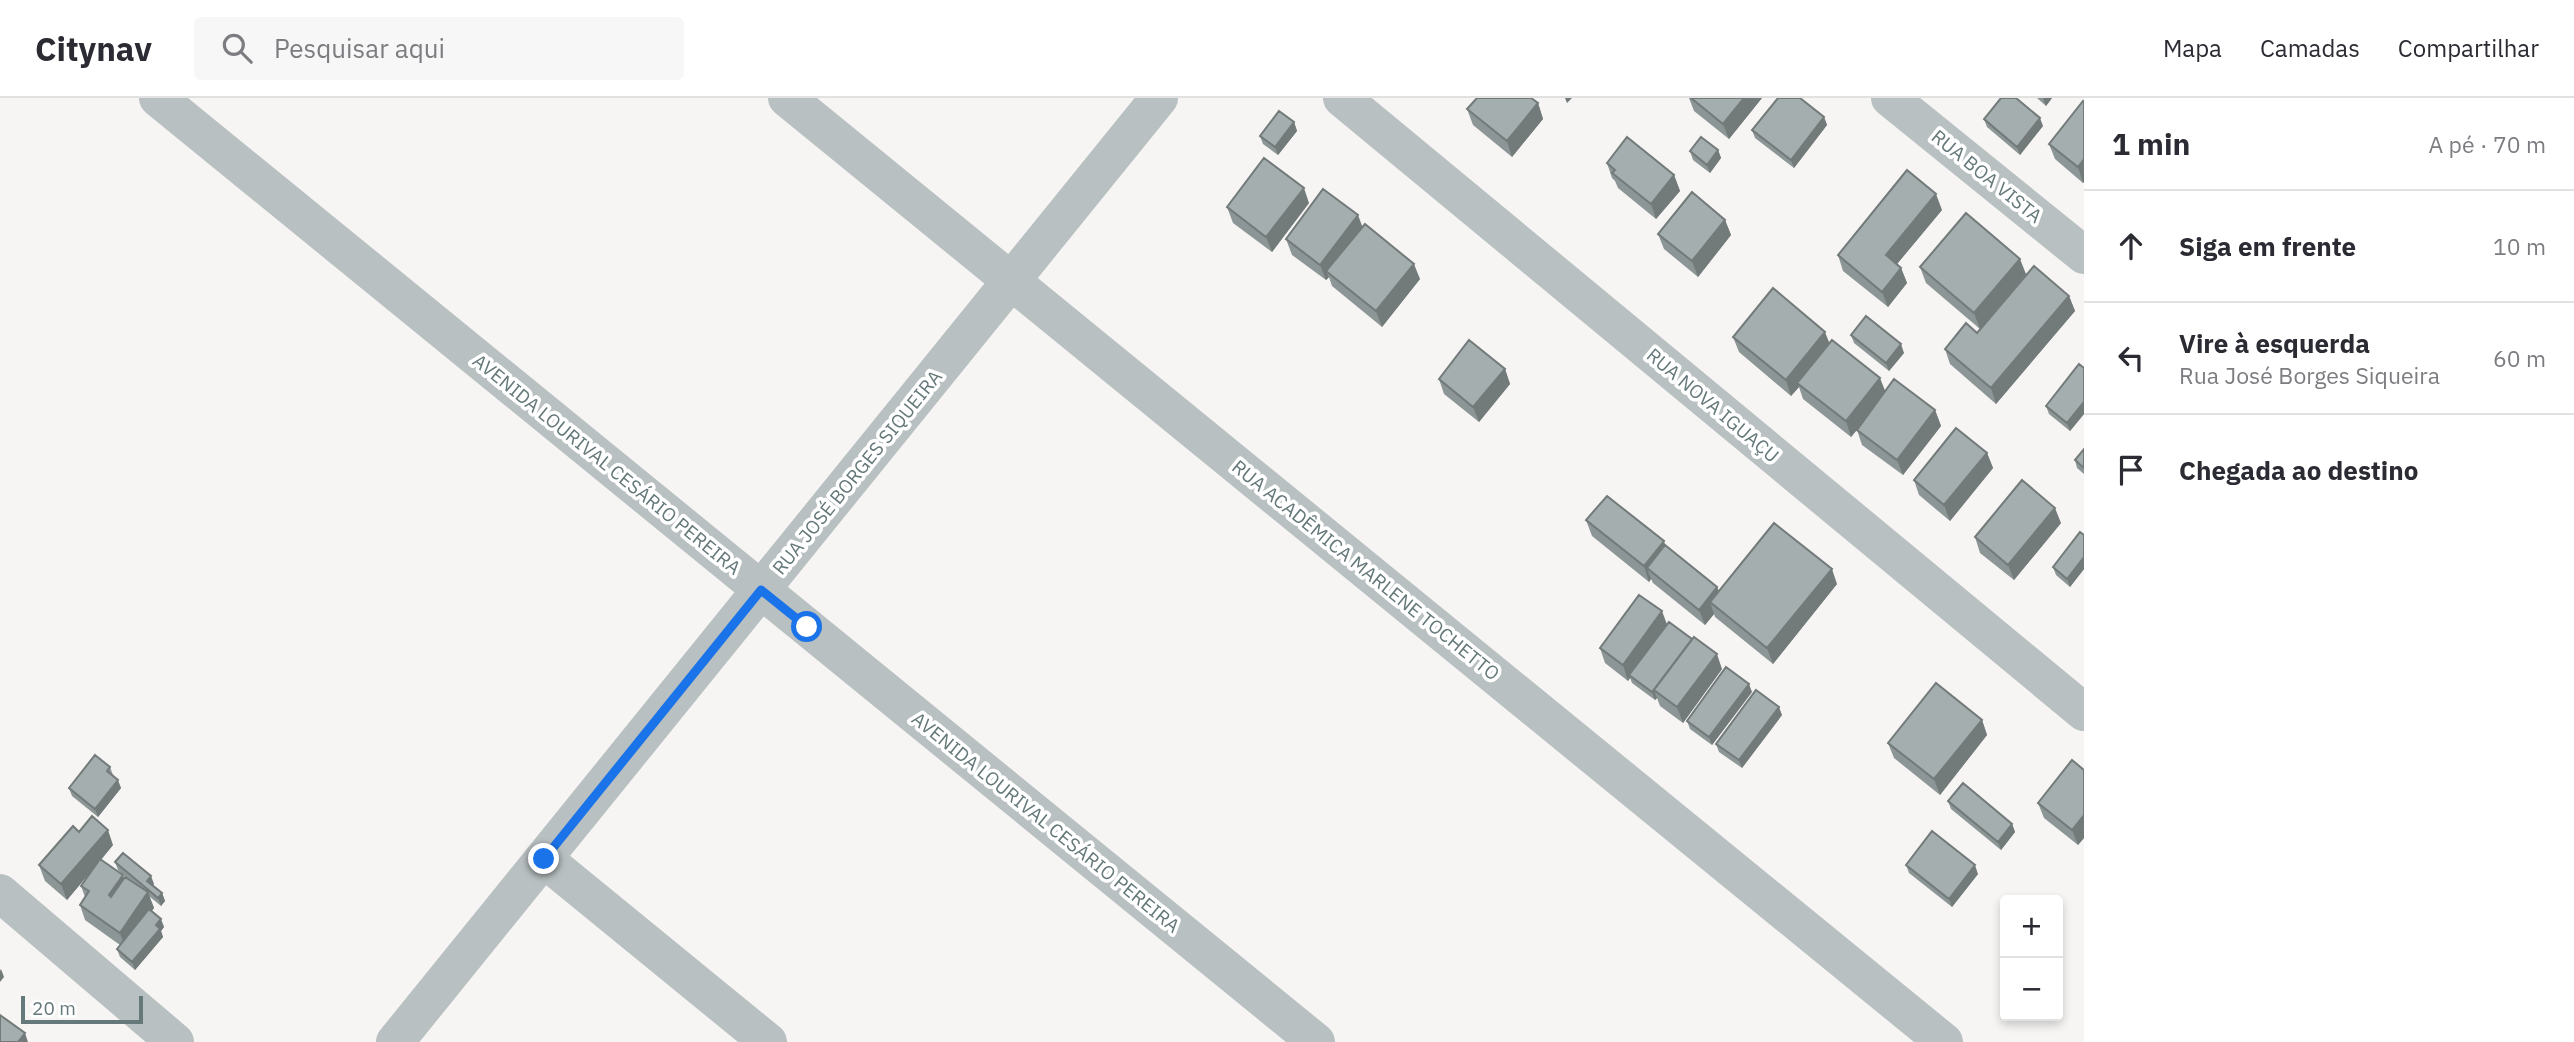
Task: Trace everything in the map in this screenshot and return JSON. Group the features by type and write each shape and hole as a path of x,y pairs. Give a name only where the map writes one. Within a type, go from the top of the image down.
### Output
{"street":[{"name":"AVENIDA LOURIVAL CESÁRIO PEREIRA","path":"158,98 1316,1042"},
{"name":"RUA ACADÊMICA MARLENE TOCHETTO","path":"787,98 1944,1042"},
{"name":"RUA JOSÉ BORGES SIQUEIRA","path":"395,1042 1160,98"},
{"name":"RUA NOVA IGUAÇU","path":"1342,98 2084,712"},
{"name":"RUA BOA VISTA","path":"1890,98 2084,255"},
{"path":"544,859 768,1042"},
{"path":"0,893 174,1042"}],"building":[{"path":"1477,98 1531,98 1538,103 1507,141 1467,109"},
{"path":"1691,98 1744,98 1723,124"},
{"path":"1778,98 1800,98 1824,117 1791,160 1752,130"},
{"path":"2001,98 2016,98 2040,118 2017,147 1984,119"},
{"path":"2083,101 2084,159 2078,167 2049,144"},
{"path":"1279,111 1294,122 1275,147 1260,136"},
{"path":"1627,137 1674,175 1651,204 1612,173 1615,170 1607,163"},
{"path":"1701,137 1718,150 1707,165 1690,151"},
{"path":"1264,158 1304,188 1266,237 1227,207"},
{"path":"1907,170 1936,194 1886,255 1901,268 1882,292 1838,255"},
{"path":"1323,189 1358,215 1320,265 1286,239"},
{"path":"1692,192 1725,220 1692,261 1658,234"},
{"path":"1966,213 2020,259 1974,313 1920,267"},
{"path":"1365,224 1414,264 1376,311 1326,271"},
{"path":"2034,266 2069,296 1991,388 1945,349 1966,323 1977,333"},
{"path":"1773,288 1825,332 1786,380 1733,337"},
{"path":"1866,316 1901,344 1886,363 1851,335"},
{"path":"1469,340 1505,369 1473,407 1439,379"},
{"path":"1832,340 1880,378 1846,421 1797,383"},
{"path":"2079,364 2084,368 2084,402 2067,423 2046,406"},
{"path":"1894,379 1935,410 1897,460 1857,430"},
{"path":"1956,428 1987,453 1944,505 1914,480"},
{"path":"2084,449 2084,468 2075,460"},
{"path":"2022,480 2055,508 2008,565 1975,537"},
{"path":"1607,496 1664,541 1644,566 1586,520"},
{"path":"1774,523 1832,569 1767,648 1710,602"},
{"path":"2080,532 2084,535 2084,557 2067,579 2053,567"},
{"path":"1665,545 1717,587 1699,610 1647,568"},
{"path":"1639,595 1662,611 1623,665 1600,648"},
{"path":"1669,622 1692,639 1652,692 1629,675"},
{"path":"1694,637 1717,654 1677,707 1654,690"},
{"path":"1726,667 1749,684 1709,737 1687,721"},
{"path":"1936,683 1982,720 1934,779 1888,743"},
{"path":"1756,690 1779,707 1739,760 1716,744"},
{"path":"95,755 110,767 107,771 118,780 95,809 69,788"},
{"path":"2072,760 2084,770 2084,815 2072,830 2038,803"},
{"path":"1963,783 2012,824 1998,842 1948,801"},
{"path":"92,816 108,830 61,884 39,865 73,826 79,832"},
{"path":"1932,831 1975,865 1949,899 1906,865"},
{"path":"123,853 151,876 147,881 162,893 158,898 115,862"},
{"path":"100,859 123,875 109,895 111,897 125,877 148,892 120,933 80,905 89,891 81,886"},
{"path":"149,909 161,919 156,925 160,929 132,962 117,949"},
{"path":"0,1015 25,1033 18,1042 0,1042"}],"route":[{"path":"544,859 761,590 807,627"}]}
